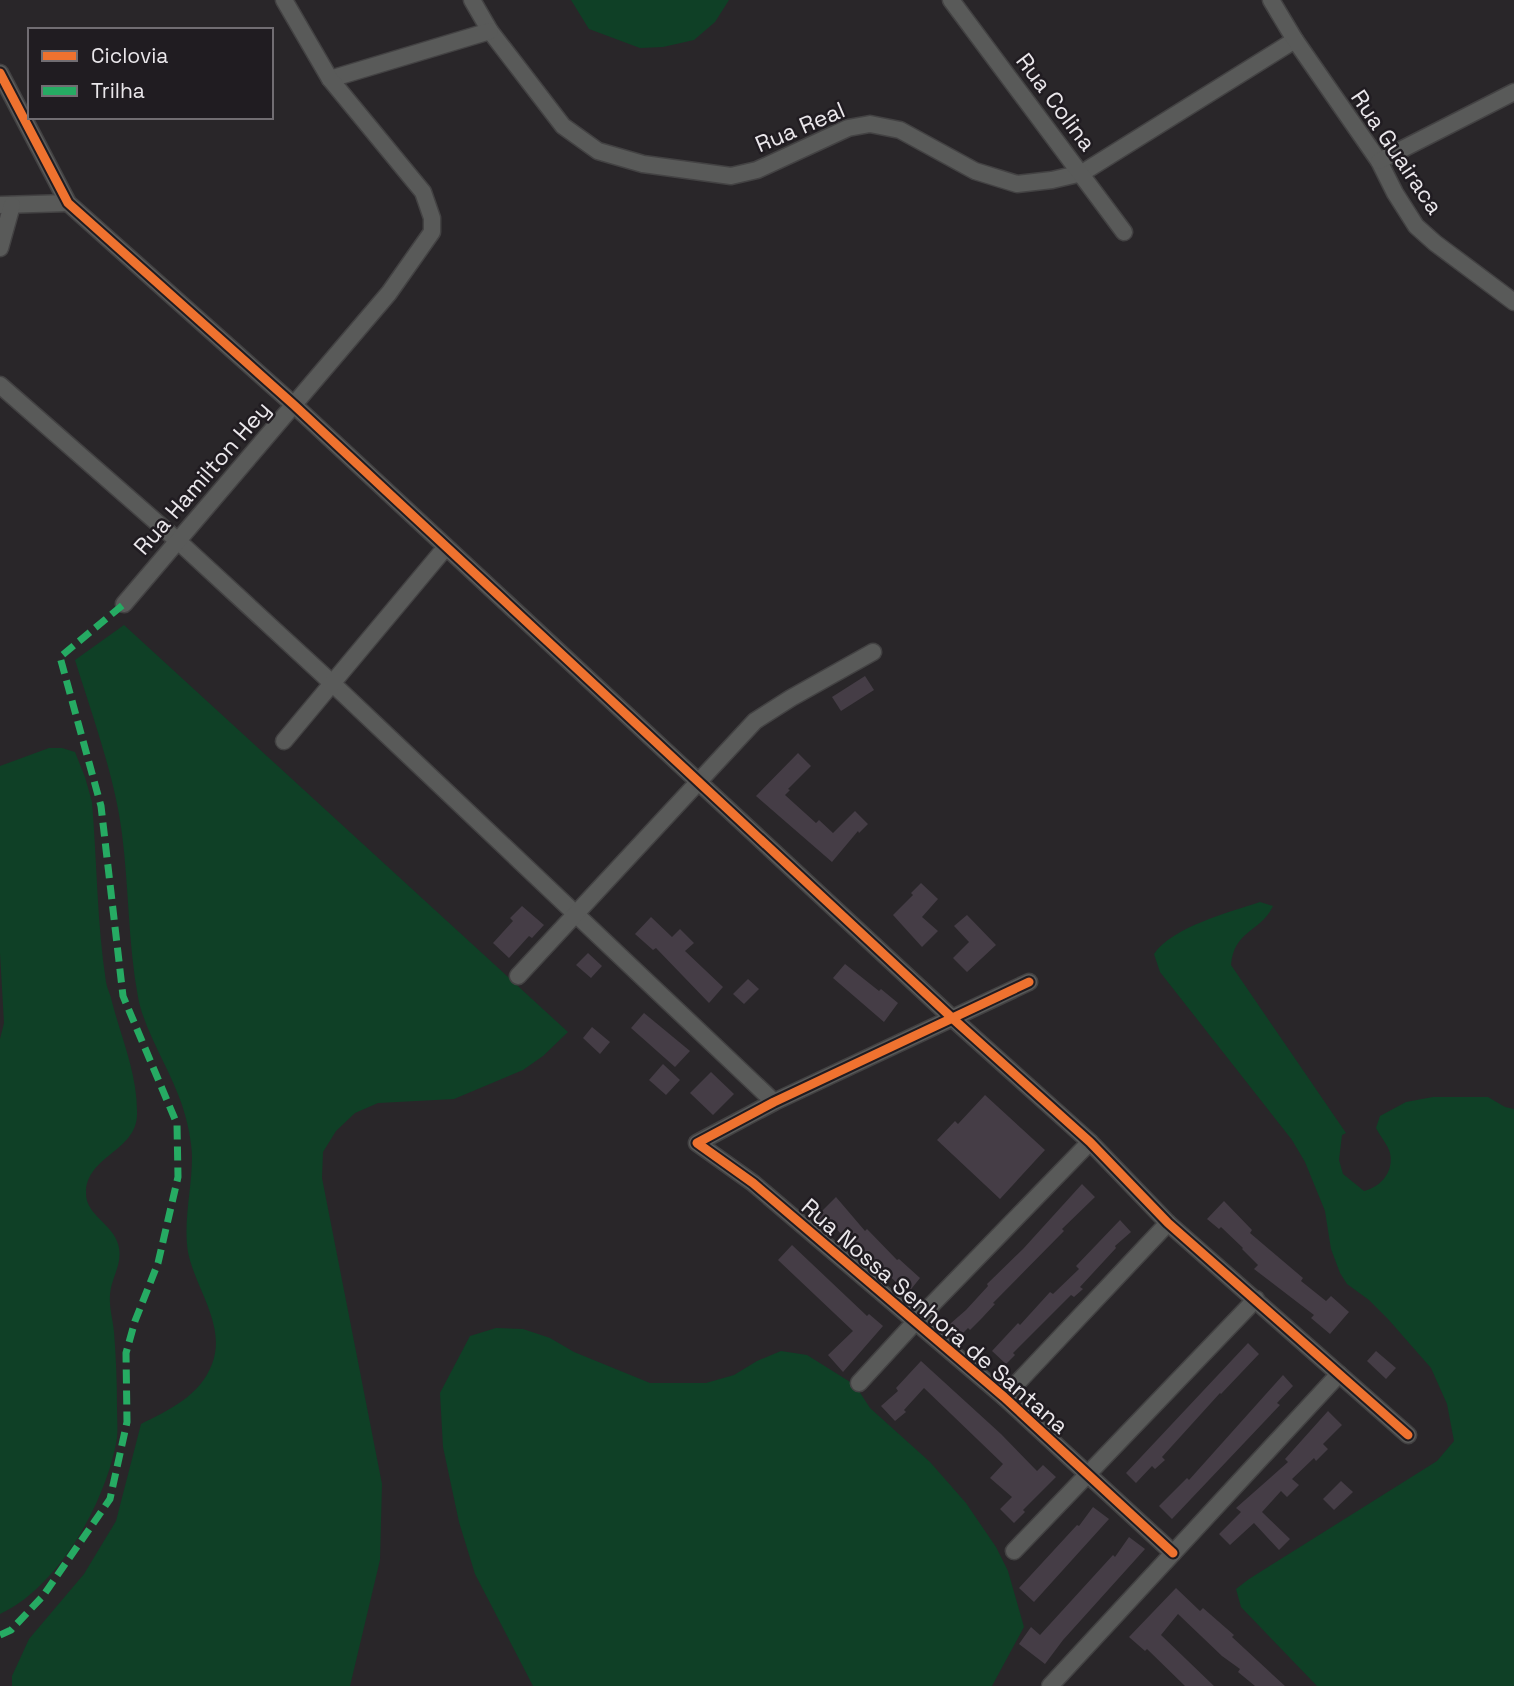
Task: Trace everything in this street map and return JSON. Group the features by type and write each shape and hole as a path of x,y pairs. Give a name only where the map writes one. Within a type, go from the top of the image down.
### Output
{"street":[{"path":"284,0 330,79 490,31"},
{"name":"Rua Real","path":"472,0 490,31 563,126 598,151 643,163 731,176 757,170 848,128 870,124 900,130 975,171 1017,184 1082,173 1295,40"},
{"name":"Rua Colina","path":"951,0 1124,232"},
{"name":"Rua Guairaca","path":"1271,0 1295,40 1378,161 1416,226 1514,302"},
{"path":"0,73 68,203 294,405 951,1017 1090,1142 1168,1223 1408,1435"},
{"name":"Rua Hamilton Hey","path":"124,604 389,293 432,232 432,218 423,192 330,79"},
{"path":"1378,161 1514,92"},
{"path":"0,248 6,205 68,203"},
{"path":"0,385 178,541 333,684 774,1102 1029,982"},
{"path":"284,741 446,547"},
{"path":"519,976 755,721 790,698 873,652"},
{"name":"Rua Nossa Senhora de Santana","path":"774,1102 697,1143 753,1183 916,1321 1173,1553"},
{"path":"859,1383 1090,1142"},
{"path":"1004,1398 1168,1223"},
{"path":"1014,1551 1256,1299"},
{"path":"1050,1686 1339,1374"}],"green space":[{"path":"571,0 729,0 715,22 694,40 663,47 640,48 589,29"},
{"path":"124,625 568,1032 543,1056 523,1070 454,1099 378,1103 355,1113 336,1131 323,1152 322,1178 382,1484 380,1560 350,1686 12,1686 12,1676 29,1639 84,1574 116,1521 141,1424 192,1393 207,1375 216,1350 213,1321 188,1252 187,1229 192,1169 189,1131 177,1092 141,1010 132,956 119,812 75,660"},
{"path":"49,748 75,752 92,802 106,982 132,1072 137,1115 135,1127 129,1137 94,1170 88,1180 86,1192 90,1207 115,1237 119,1251 110,1295 114,1327 117,1426 112,1462 91,1514 60,1563 42,1584 22,1601 0,1614 0,1039 4,1023 0,953 0,766"},
{"path":"1260,902 1273,906 1268,915 1237,945 1231,965 1346,1133 1342,1135 1339,1160 1343,1174 1364,1191 1385,1178 1390,1166 1390,1153 1376,1128 1380,1116 1406,1102 1433,1097 1488,1097 1514,1109 1514,1686 1317,1686 1241,1607 1236,1589 1437,1461 1454,1441 1447,1404 1431,1368 1388,1319 1369,1300 1347,1284 1340,1273 1331,1249 1325,1211 1305,1162 1292,1140 1160,972 1154,954 1162,944 1202,922"},
{"path":"496,1328 523,1329 550,1338 574,1352 650,1383 706,1383 734,1375 781,1351 807,1355 855,1385 870,1408 930,1462 966,1503 996,1547 1008,1571 1024,1627 992,1686 533,1686 475,1574 459,1522 443,1447 440,1393 470,1336"}],"building":[{"path":"865,676 874,690 841,711 832,697"},
{"path":"798,753 811,766 785,795 816,823 819,820 833,833 855,811 868,824 859,833 858,831 832,862 756,796"},
{"path":"921,883 938,899 922,917 938,931 922,947 893,915"},
{"path":"522,906 544,925 532,938 529,936 509,958 493,943 513,921 510,918"},
{"path":"967,915 996,945 967,972 953,958 969,942 954,926"},
{"path":"651,917 672,937 680,929 694,943 685,951 723,987 709,1003 656,948 653,950 635,934"},
{"path":"588,953 602,966 591,978 576,965"},
{"path":"845,964 898,1003 884,1022 833,978"},
{"path":"748,979 759,989 744,1004 733,994"},
{"path":"644,1013 690,1051 675,1067 631,1028"},
{"path":"592,1027 610,1042 600,1054 583,1038"},
{"path":"663,1064 680,1080 666,1095 649,1080"},
{"path":"711,1072 734,1094 713,1115 690,1093"},
{"path":"985,1095 1045,1150 1000,1199 937,1140 955,1121 958,1124"},
{"path":"1082,1184 1095,1197 1062,1229 1064,1231 993,1303 995,1304 982,1318 955,1341 943,1330 966,1310 987,1284"},
{"path":"836,1197 865,1231 867,1229 897,1260 920,1278 908,1293 865,1254 862,1257 832,1224 827,1230 815,1218"},
{"path":"1224,1201 1252,1230 1250,1233 1303,1278 1301,1281 1326,1301 1331,1296 1349,1312 1330,1334 1311,1318 1314,1315 1254,1269 1258,1265 1243,1248 1221,1227 1219,1229 1207,1219"},
{"path":"1120,1220 1131,1232 1115,1246 1080,1287 1083,1289 1074,1297 1071,1295 1013,1353 1015,1355 1006,1364 992,1351 1050,1292 1053,1294 1079,1269 1076,1266"},
{"path":"792,1245 867,1316 869,1314 883,1326 843,1372 828,1355 853,1331 778,1260"},
{"path":"1248,1343 1259,1354 1162,1457 1165,1460 1155,1469 1152,1466 1136,1483 1126,1473"},
{"path":"1376,1351 1396,1368 1386,1379 1367,1361"},
{"path":"921,1361 1037,1471 1043,1465 1056,1477 1023,1510 1025,1512 1014,1523 1000,1509 1012,1497 990,1478 1003,1464 924,1388 904,1410 906,1412 895,1421 881,1406 898,1391 896,1388"},
{"path":"1283,1375 1293,1386 1277,1403 1280,1405 1172,1519 1159,1506 1187,1478 1189,1480"},
{"path":"1328,1411 1342,1425 1323,1444 1328,1449 1292,1479 1299,1485 1287,1497 1281,1491 1262,1512 1290,1539 1279,1550 1254,1523 1230,1545 1219,1534 1241,1512 1236,1508 1288,1462 1285,1459"},
{"path":"1341,1481 1353,1492 1334,1510 1323,1499"},
{"path":"1093,1507 1109,1519 1034,1602 1019,1588 1077,1525 1079,1526"},
{"path":"1129,1537 1145,1549 1063,1640 1045,1664 1019,1644 1031,1627 1040,1635 1113,1555 1115,1557"},
{"path":"1176,1588 1200,1611 1203,1608 1234,1635 1232,1637 1285,1686 1255,1686 1238,1672 1240,1669 1222,1656 1178,1614 1161,1635 1214,1686 1185,1686 1147,1649 1145,1651 1129,1637"}],"marked path":[{"path":"0,1635 11,1630 43,1596 110,1499 127,1422 126,1353 135,1321 158,1263 178,1177 177,1124 123,996 101,806 60,657 124,604"}],"cycle path":[{"path":"0,73 68,203 294,405 951,1017 1090,1142 1168,1223 1408,1435"},
{"path":"1029,982 774,1102 697,1143 753,1183 1004,1397 1173,1553"}]}
